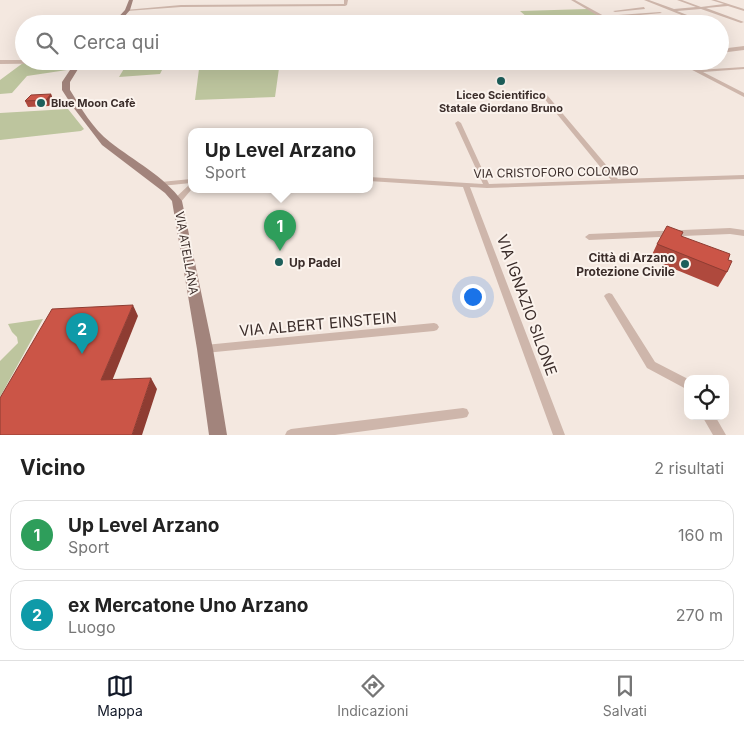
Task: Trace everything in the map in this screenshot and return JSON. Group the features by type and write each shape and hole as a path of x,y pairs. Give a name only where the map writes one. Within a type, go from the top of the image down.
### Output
{"main road":[{"path":"123,15 131,0"},
{"name":"VIA ATELLANA","path":"74,70 66,82 66,90 96,133 105,143 161,184 177,201 205,350 218,435"}],"street":[{"path":"127,10 181,6 345,5 346,0"},
{"path":"573,0 600,15"},
{"path":"646,0 686,15"},
{"path":"679,0 722,15"},
{"path":"713,0 744,10"},
{"path":"673,10 729,5"},
{"path":"595,13 644,8"},
{"path":"626,15 660,12"},
{"path":"729,18 742,22"},
{"path":"729,50 744,48"},
{"path":"0,62 15,62"},
{"path":"729,69 744,68"},
{"path":"696,71 712,70"},
{"path":"696,71 744,95"},
{"path":"545,96 617,182"},
{"path":"458,123 487,186"},
{"name":"VIA CRISTOFORO COLOMBO","path":"373,179 487,186 744,177"},
{"path":"161,184 188,181"},
{"name":"VIA IGNAZIO SILONE","path":"466,186 559,435"},
{"path":"177,201 188,189"},
{"path":"589,237 730,231 744,233"},
{"path":"609,296 651,365 684,383"},
{"name":"VIA ALBERT EINSTEIN","path":"205,350 434,327"},
{"path":"291,435 463,413"},
{"path":"711,420 720,435"}],"green space":[{"path":"588,9 597,15 525,15 520,11"},
{"path":"15,69 67,70 27,76 12,93 0,94 0,80"},
{"path":"123,70 162,70 160,74 119,77"},
{"path":"199,70 279,70 275,97 195,100"},
{"path":"68,109 84,129 81,131 0,140 0,113"},
{"path":"43,319 0,397 0,361 18,343 17,337 8,324"}],"building":[{"path":"51,94 46,100 25,101 31,95"},
{"path":"667,226 683,232 681,236 730,254 728,260 732,261 727,272 657,244"},
{"path":"133,305 101,380 151,378 132,435 0,435 0,398 52,309"}],"place":[{"name":"Liceo Scientifico Statale Giordano Bruno","path":"501,81"},
{"name":"Blue Moon Cafè","path":"41,103"},
{"name":"Up Level Arzano","path":"280,251"},
{"name":"Up Padel","path":"279,262"},
{"name":"Città di Arzano Protezione Civile","path":"685,264"},
{"name":"ex Mercatone Uno Arzano","path":"82,354"}]}
